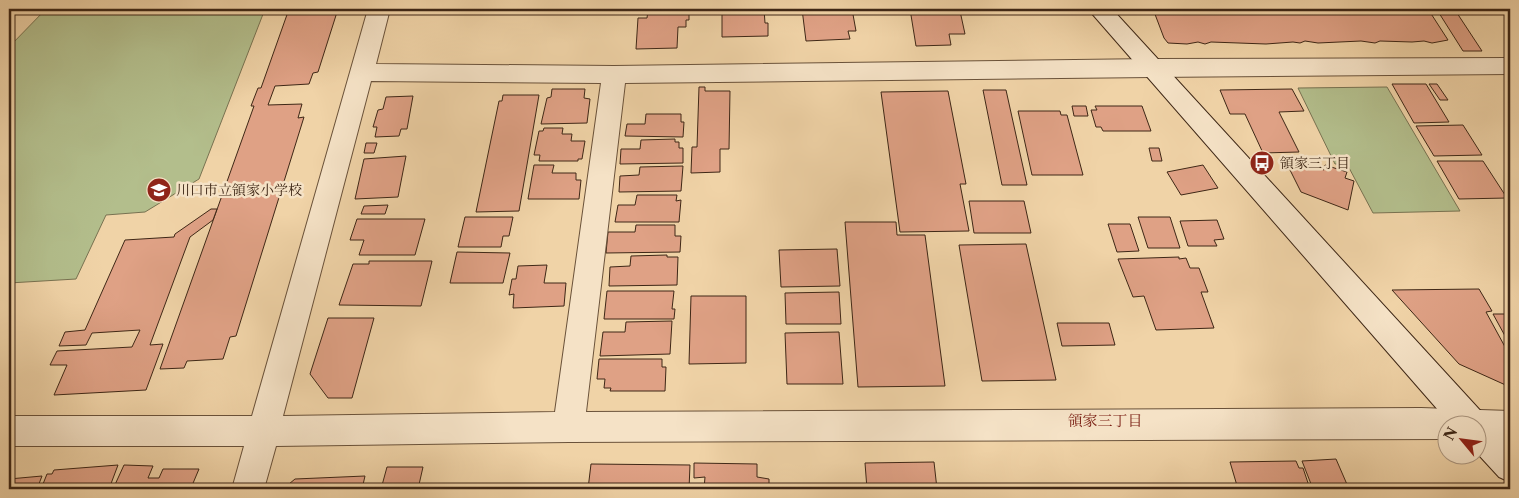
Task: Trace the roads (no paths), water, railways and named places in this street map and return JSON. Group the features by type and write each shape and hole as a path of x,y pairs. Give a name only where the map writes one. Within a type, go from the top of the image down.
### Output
{"street":[{"path":"248,489 379,9"},
{"path":"1099,9 1465,416"},
{"path":"361,72 614,74 1510,66"},
{"path":"569,427 614,74"},
{"path":"9,430 265,431 569,427 1436,426"},
{"path":"1486,426 1510,426"},
{"path":"1486,439 1510,466"}],"place":[{"name":"領家三丁目","path":"1262,163"},
{"name":"川口市立領家小学校","path":"159,190"}],"district":[{"name":"領家三丁目","path":"1105,421"}]}
